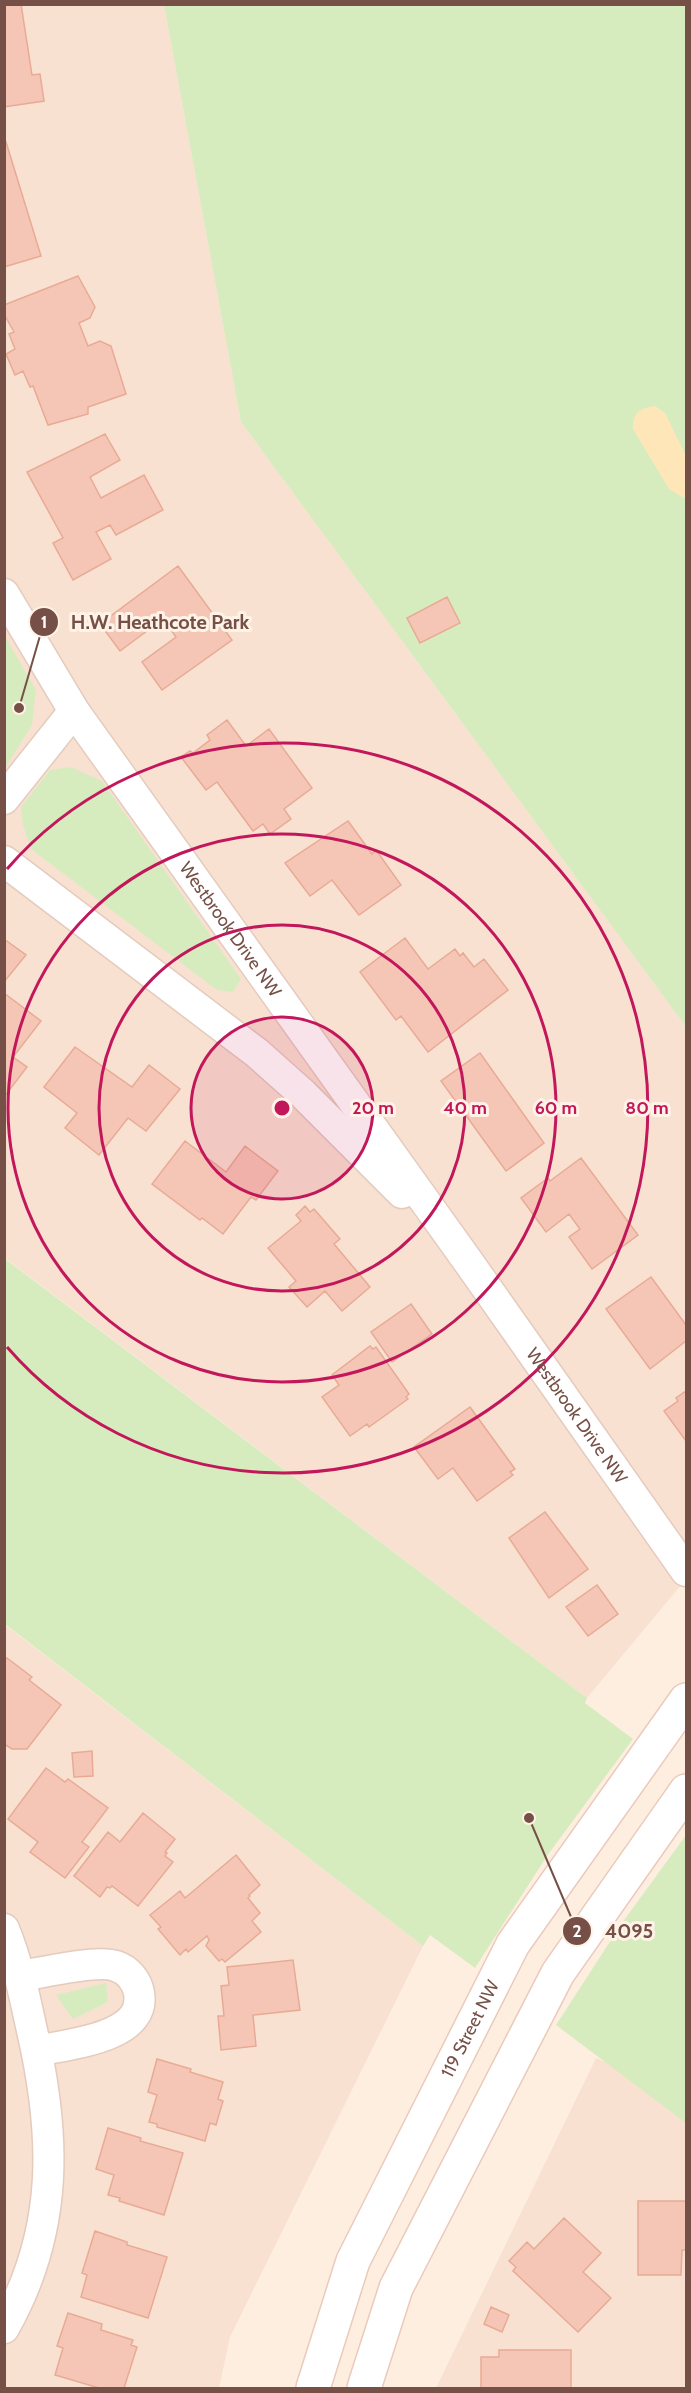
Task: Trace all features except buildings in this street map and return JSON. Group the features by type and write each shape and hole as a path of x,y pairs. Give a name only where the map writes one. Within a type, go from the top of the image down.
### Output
{"main road":[{"name":"119 Street NW","path":"313,2388 353,2261 513,1944 687,1700"},
{"path":"364,2388 396,2288 558,1973 687,1791"}],"street":[{"name":"Westbrook Drive NW","path":"4,594 74,711 687,1571"},
{"path":"4,799 74,711"},
{"name":"Westbrook Drive NW","path":"4,861 257,1053 303,1094 467,1260"},
{"path":"4,1929 20,1976 37,2051 45,2093 50,2157 40,2238 32,2269 4,2328"},
{"path":"20,1976 102,1964 116,1966 128,1972 138,1984 140,1999 134,2017 123,2028 110,2034 37,2051"}],"shaded area":[{"path":"4,5 164,5 241,422 686,1027 686,1579 587,1698 5,1258"},
{"path":"4,1624 423,1946 230,2337 219,2388 5,2388"},
{"path":"596,2058 641,2077 686,2110 686,2388 436,2388"}],"green space":[{"path":"164,5 686,5 686,1027 241,422"},
{"path":"5,636 36,690 32,725 5,768"},
{"path":"71,767 102,781 241,979 233,992 217,990 31,849 23,825 21,807 50,770"},
{"path":"4,1258 587,1698 585,1703 633,1739 547,1856 475,1968 430,1935 423,1946 5,1624"},
{"path":"686,1835 686,2123 556,2025 622,1923"},
{"path":"106,1983 108,2002 73,2019 56,1995"}],"sand":[{"path":"655,406 665,413 686,456 686,497 684,498 669,489 633,429 634,419 638,412"}],"place":[{"name":"H.W. Heathcote Park","path":"19,708"},
{"name":"4095","path":"529,1818"}]}
